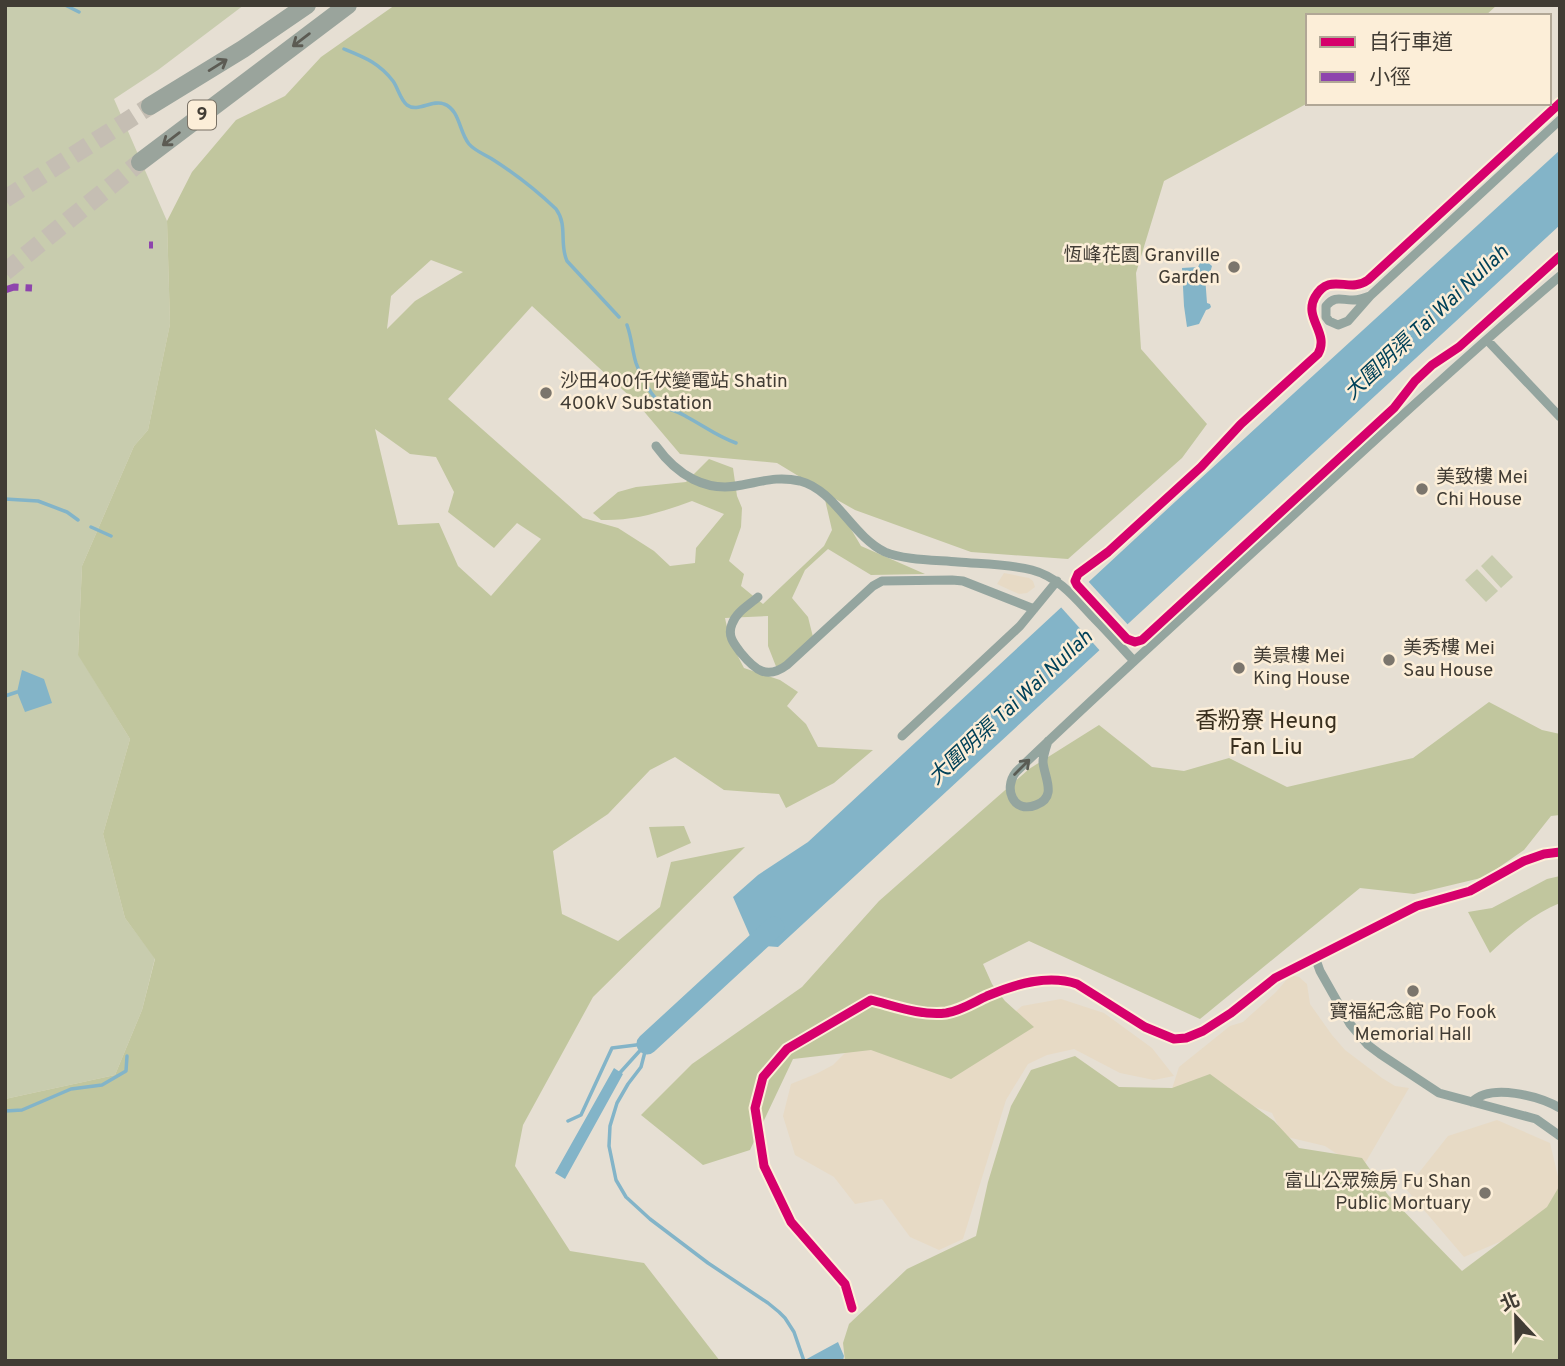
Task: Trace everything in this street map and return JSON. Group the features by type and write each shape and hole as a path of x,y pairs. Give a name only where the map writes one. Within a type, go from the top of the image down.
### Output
{"highway":[{"name":"9","path":"150,106 243,49 307,5"},
{"name":"9","path":"139,162 348,5"}],"street":[{"path":"1370,296 1352,300 1334,299 1326,306 1326,317 1338,325 1351,318 1370,296 1560,121"},
{"path":"1048,741 1043,762 1049,784 1046,797 1041,803 1027,807 1011,795 1009,783 1048,741 1560,276"},
{"path":"1487,340 1560,417"},
{"path":"656,446 668,462 686,476 709,486 731,487 778,478 810,485 827,498 870,542 892,555 1034,570 1057,581 1134,661"},
{"path":"758,597 736,616 730,634 752,666 768,672 787,665 873,586 883,581 963,581 1034,609"},
{"path":"902,736 1020,626 1057,581"},
{"path":"852,1308 845,1284 791,1222 764,1166 755,1108 763,1077 787,1049 870,1000 926,1013 949,1013 989,995 1025,983 1049,979 1077,984 1145,1027 1174,1039 1186,1038 1203,1031 1231,1013 1275,978 1417,906 1470,891 1524,861 1560,852"},
{"path":"1315,957 1350,1024 1368,1045 1439,1093 1536,1119 1560,1136"},
{"path":"1472,1102 1485,1094 1525,1095 1548,1101 1560,1108"}],"shaded area":[{"path":"1004,573 1029,578 1035,587 1027,593 1012,591 997,584"},
{"path":"1294,976 1307,984 1310,1004 1345,1050 1395,1086 1409,1088 1364,1165 1352,1164 1325,1146 1283,1136 1272,1113 1242,1102 1170,1095 1179,1067 1230,1026 1243,1022 1289,977"},
{"path":"1061,999 1104,1013 1152,1048 1174,1076 1154,1080 1120,1073 1074,1049 1047,1055 1028,1064 1006,1100 963,1239 939,1250 910,1237 882,1199 855,1204 834,1177 795,1155 783,1116 791,1084 833,1065 851,1047 988,1034 1022,1006"},
{"name":"富山公眾殮房 Fu Shan Public Mortuary","path":"1497,1120 1550,1143 1560,1185 1560,1202 1516,1235 1464,1257 1406,1189 1448,1136"}],"green space":[{"path":"5,5 244,5 158,70 114,99 167,221 170,324 148,430 134,446 82,566 78,654 130,739 103,834 125,918 155,958 142,1010 115,1075 5,1099"},
{"path":"395,5 1497,5 1487,14 1306,14 1306,104 1164,181 1136,273 1141,349 1207,424 1182,458 1068,559 971,552 855,510 832,497 861,546 925,574 871,575 828,549 805,570 792,598 808,617 814,641 777,669 768,646 768,616 725,618 730,641 744,668 780,680 798,692 787,706 806,724 818,747 873,750 834,783 786,808 779,794 724,790 675,757 650,770 608,814 553,851 562,914 618,941 660,907 671,862 745,847 593,997 523,1125 515,1166 570,1251 644,1263 720,1361 5,1361 5,1099 115,1075 142,1010 155,959 125,918 103,834 130,739 78,655 82,566 134,446 148,430 170,324 167,221 192,172 236,120 285,96 321,57","holes":["431,260 463,272 415,301 387,329 391,296","532,306 636,402 680,454 777,463 823,491 832,530 824,546 763,604 741,586 744,574 729,561 741,527 742,508 737,496 733,468 709,459 686,482 636,487 618,492 593,513 601,520 625,519 692,501 724,514 696,548 695,563 670,566 654,551 618,528 583,518 448,399","375,429 410,454 436,457 454,492 448,512 494,548 517,523 541,539 491,596 458,566 439,523 398,525"]},
{"path":"1492,555 1513,577 1501,588 1481,566"},
{"path":"1477,569 1498,591 1486,602 1465,580"},
{"path":"1489,702 1542,730 1560,734 1560,815 1551,816 1524,850 1485,877 1414,894 1360,888 1200,1019 1029,941 983,964 992,984 1005,1001 1034,1027 951,1079 871,1050 793,1059 750,1150 703,1165 641,1115 692,1064 802,987 879,901 1029,769 1099,725 1152,767 1184,771 1229,758 1287,787 1413,758"},
{"path":"684,826 691,843 657,858 649,827"},
{"path":"1560,876 1560,903 1523,925 1490,953 1468,912 1492,908 1547,879"},
{"path":"1075,1056 1119,1087 1172,1088 1210,1074 1274,1121 1299,1148 1362,1158 1388,1195 1462,1271 1547,1207 1560,1185 1560,1361 845,1361 843,1343 849,1324 907,1269 976,1236 988,1182 1011,1106 1031,1070"}],"water":[{"path":"1560,150 1560,225 778,947 754,945 733,897 758,875 808,842"},
{"path":"1206,261 1212,266 1210,273 1205,276 1207,303 1211,307 1206,310 1199,324 1187,327 1182,268 1198,267"},
{"path":"22,670 44,679 52,703 25,712 17,692"},
{"path":"614,1068 623,1074 565,1179 555,1173"},
{"path":"838,1342 844,1356 843,1361 803,1361"}],"pier":[{"path":"1087,580 1130,627 1102,653 1059,605"}],"waterway":[{"path":"65,5 79,12"},
{"path":"344,49 383,70 407,105 416,108 439,103 449,107 471,146 517,176 556,209 562,221 567,261 619,317"},
{"path":"627,325 638,368 658,401 736,443"},
{"path":"5,499 38,501 67,512 78,520"},
{"path":"91,527 111,536"},
{"path":"5,696 17,692"},
{"name":"大圍明渠 Tai Wai Nullah","path":"647,1044 774,927"},
{"path":"568,1121 581,1115 612,1048 644,1044"},
{"path":"647,1044 641,1067 617,1103 610,1126 609,1146 616,1180 626,1197 650,1219 779,1312 794,1332 804,1361"},
{"path":"617,1076 645,1045"},
{"path":"5,1111 22,1110 71,1089 102,1085 126,1071 127,1056"}],"tunnel":[{"path":"5,199 150,106"},
{"path":"5,272 140,162"}],"marked path":[{"path":"5,290 14,287 32,288"}],"cycle path":[{"path":"1560,103 1368,280 1354,285 1327,285 1321,289 1312,305 1321,339 1318,354 1241,424 1201,467 1108,552 1078,574 1075,581 1077,585 1127,639 1135,642 1142,640 1394,408 1415,381 1432,365 1459,347 1560,256"},
{"path":"852,1308 845,1284 791,1222 764,1166 755,1108 763,1077 787,1049 871,1000 918,1012 946,1013 1009,988 1043,980 1077,984 1145,1027 1174,1039 1186,1038 1203,1031 1231,1013 1275,978 1417,906 1470,891 1524,861 1560,852"}],"place":[{"name":"恆峰花園 Granville Garden","path":"1234,267"},
{"name":"沙田400仟伏變電站 Shatin 400kV Substation","path":"546,393"},
{"name":"美致樓 Mei Chi House","path":"1422,489"},
{"name":"美秀樓 Mei Sau House","path":"1389,660"},
{"name":"美景樓 Mei King House","path":"1239,668"},
{"name":"寶福紀念館 Po Fook Memorial Hall","path":"1413,991"},
{"name":"富山公眾殮房 Fu Shan Public Mortuary","path":"1485,1193"}],"district":[{"name":"香粉寮 Heung Fan Liu","path":"1266,735"}]}
